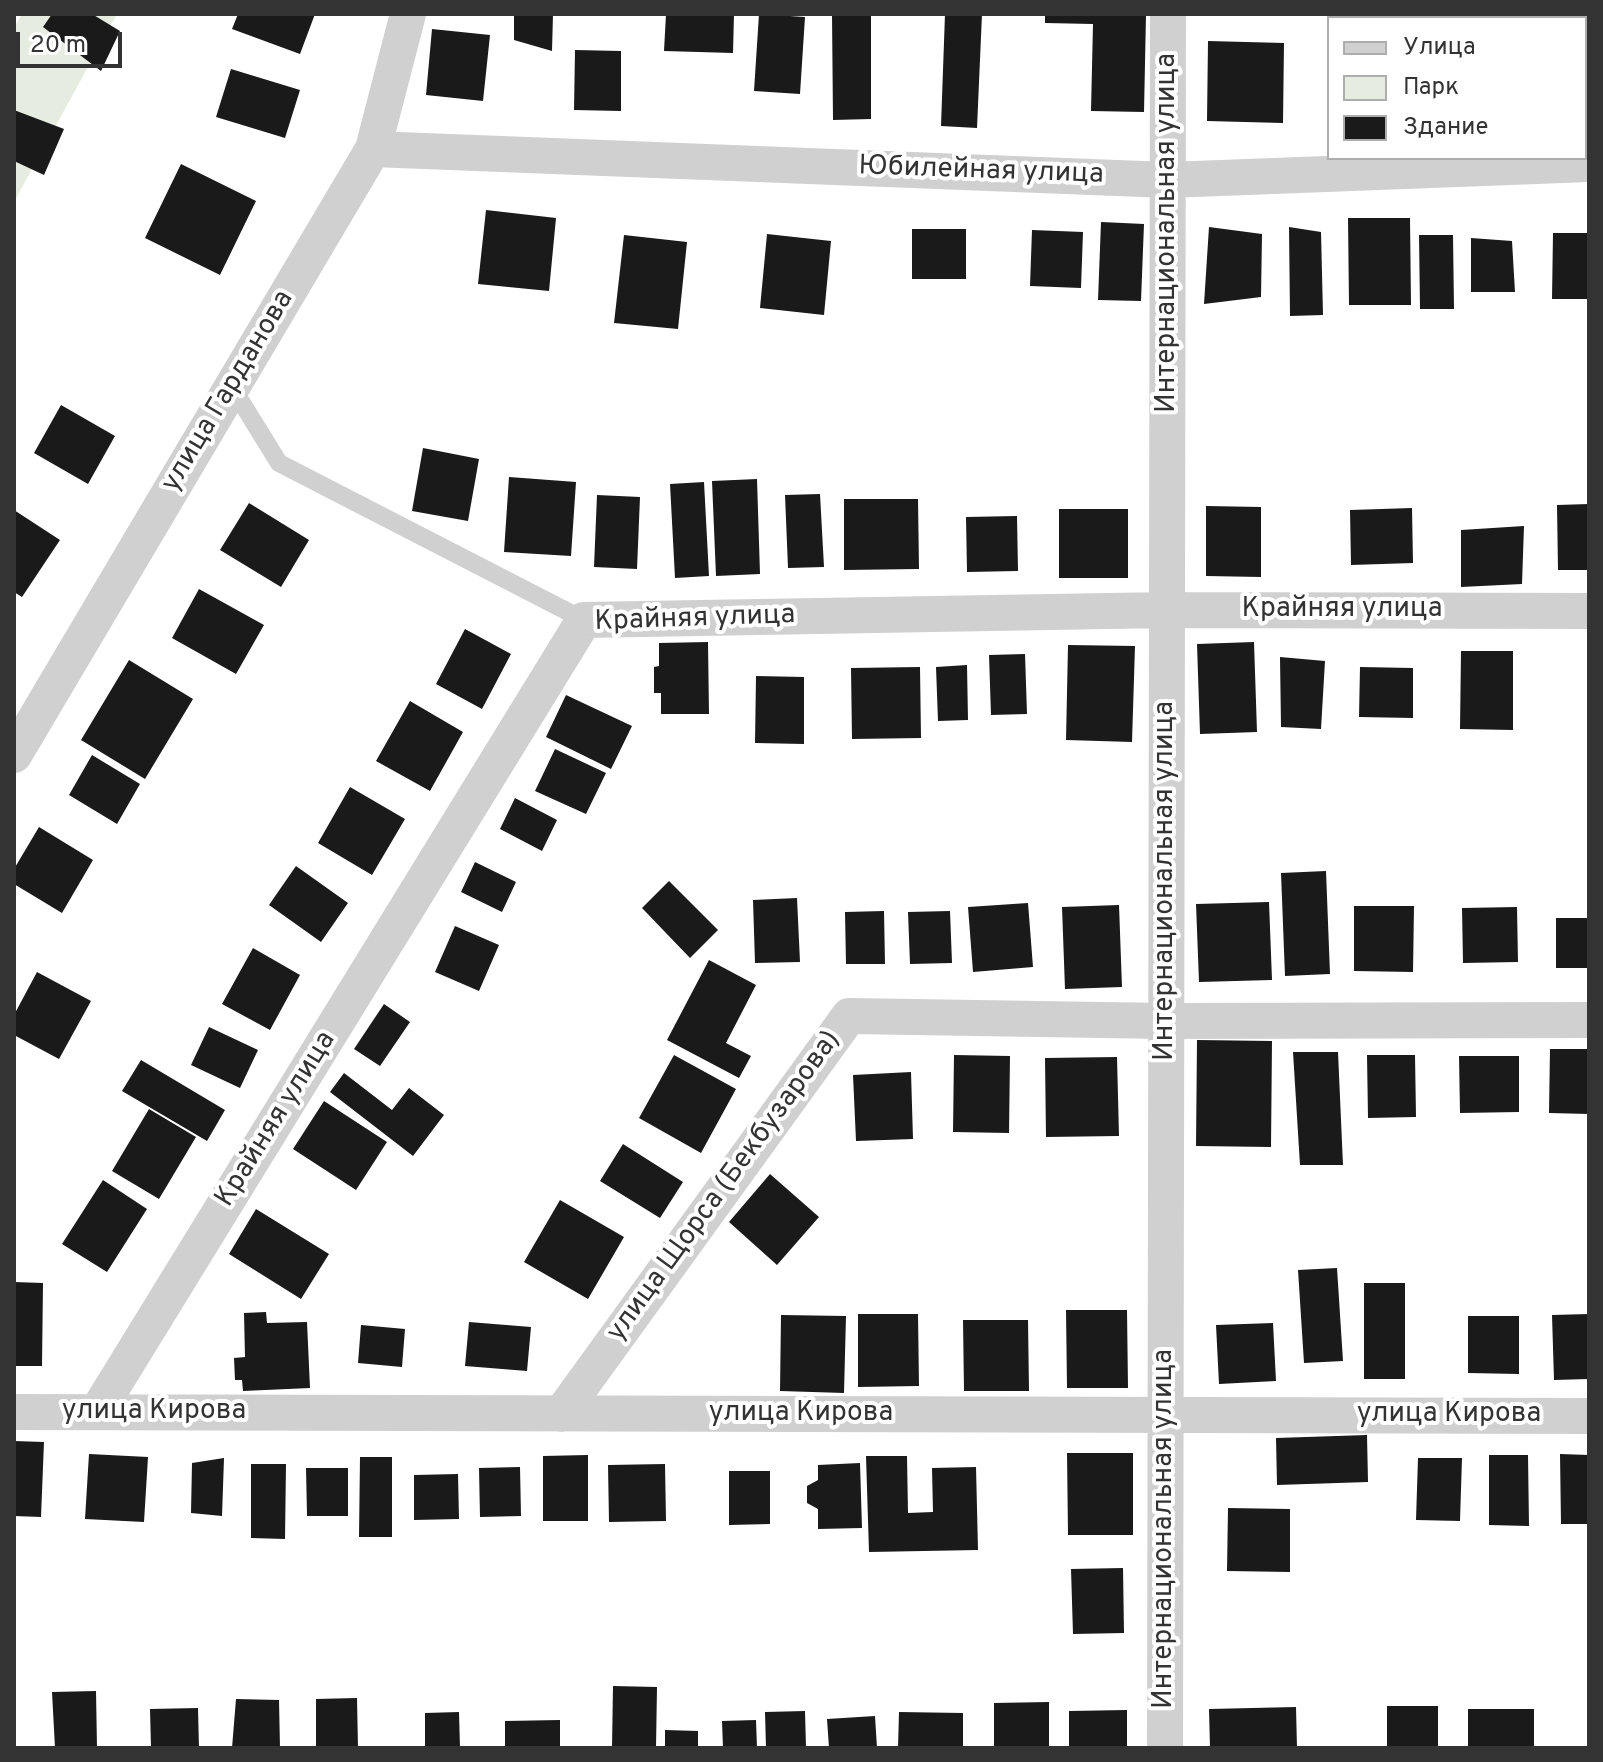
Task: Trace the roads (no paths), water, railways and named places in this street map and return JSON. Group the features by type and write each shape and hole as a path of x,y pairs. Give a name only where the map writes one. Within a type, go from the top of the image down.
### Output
{"street":[{"name":"улица Гарданова","path":"14,755 373,149 408,14"},
{"name":"Интернациональная улица","path":"1165,1748 1168,14"},
{"name":"Юбилейная улица","path":"373,149 1168,180 1589,164"},
{"name":"Крайняя улица","path":"97,1412 584,620 1167,610 1589,611"},
{"name":"улица Щорса (Бекбузарова)","path":"561,1414 849,1016 1166,1021 1589,1020"},
{"name":"улица Кирова","path":"14,1412 1589,1416"}],"lane":[{"path":"232,387 279,463 584,620"}]}
